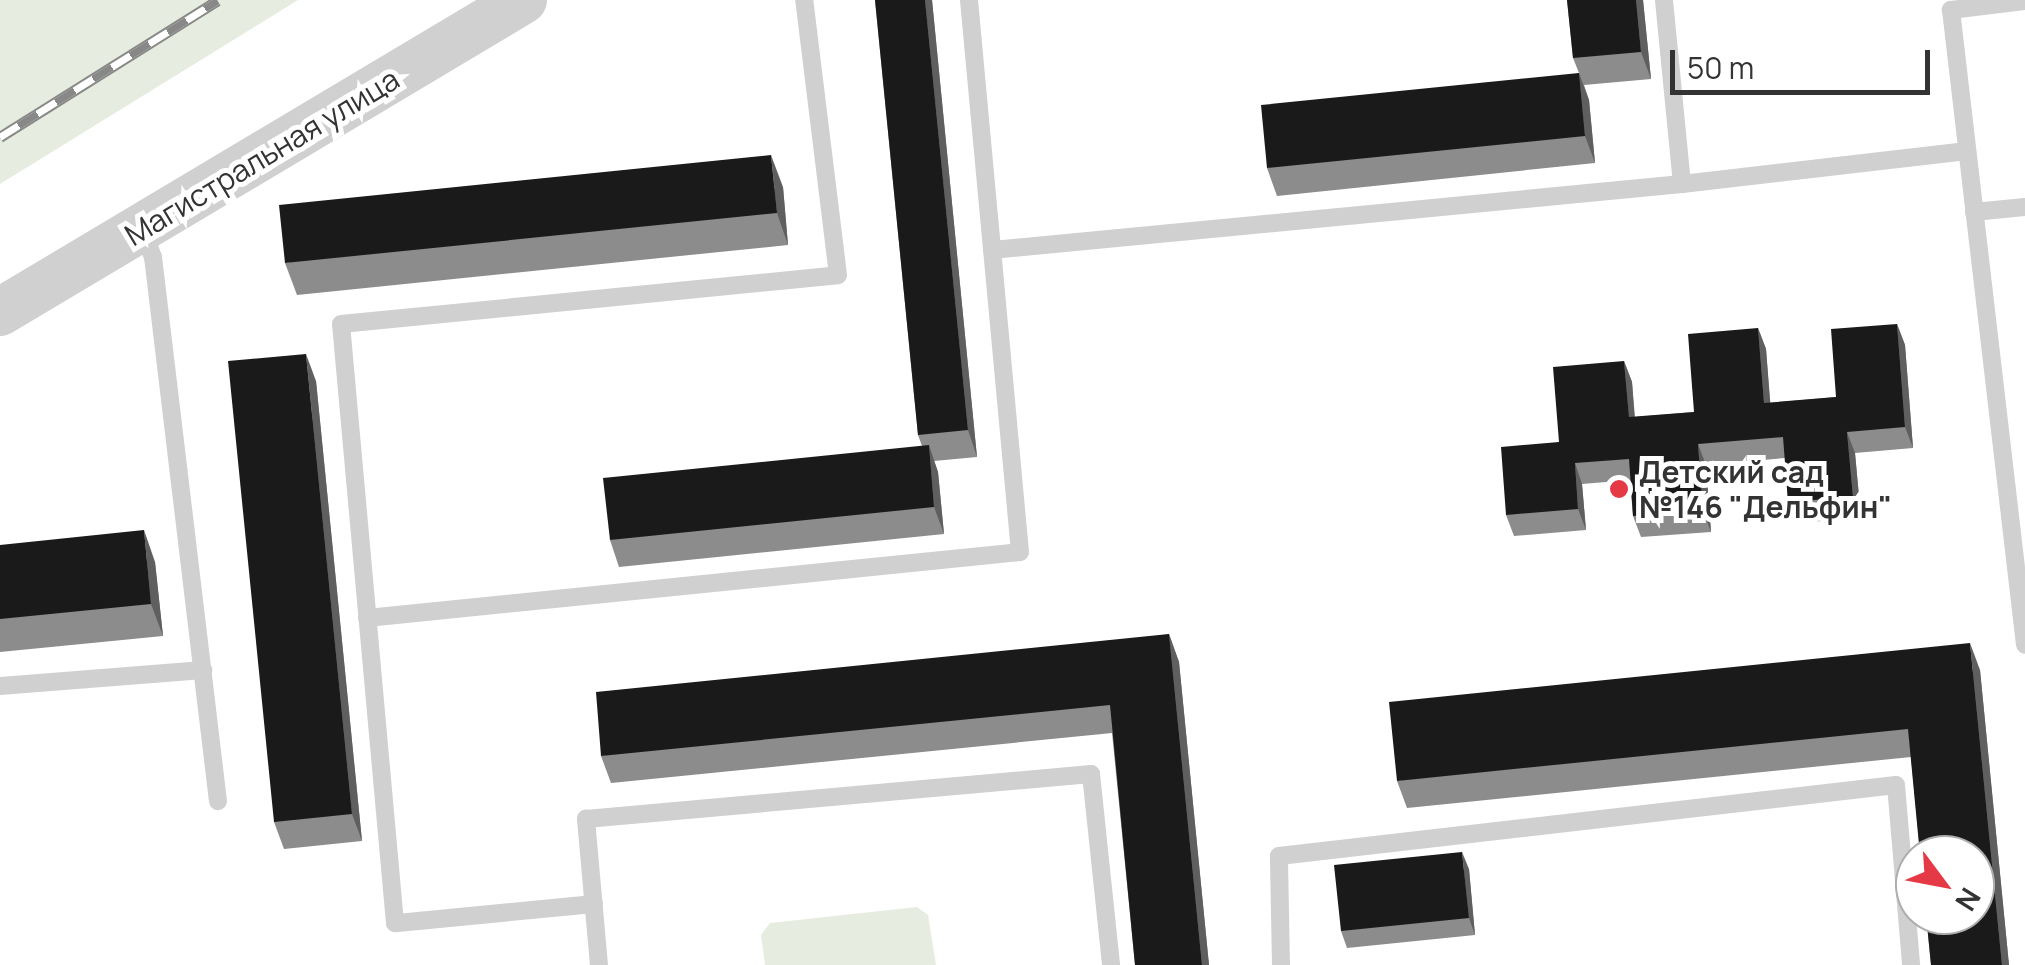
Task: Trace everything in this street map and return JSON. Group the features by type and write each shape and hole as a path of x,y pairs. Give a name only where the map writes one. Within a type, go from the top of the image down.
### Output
{"street":[{"name":"Магистральная улица","path":"0,312 523,0"}],"lane":[{"path":"594,904 394,923 341,324 838,275 804,0"},
{"path":"367,618 1020,552 969,0"},
{"path":"1664,0 1682,184"},
{"path":"2025,1 1950,10 2025,645"},
{"path":"992,250 1682,184 1967,151"},
{"path":"1974,212 2025,207"},
{"path":"143,229 154,258 218,801"},
{"path":"0,686 203,670"},
{"path":"600,965 586,819 1092,774 1111,965"},
{"path":"1281,965 1280,856 1896,786 1910,965"}],"shaded area":[{"path":"0,0 298,0 0,184"},
{"path":"917,907 928,915 936,965 765,965 761,935 770,923"}],"building":[{"path":"875,0 925,0 968,430 918,435"},
{"path":"1567,0 1636,0 1641,52 1573,58"},
{"path":"1579,73 1585,136 1267,168 1261,105"},
{"path":"771,155 777,213 285,263 279,205"},
{"path":"1897,324 1905,427 1847,432 1853,497 1788,502 1783,437 1698,444 1703,511 1633,516 1629,459 1575,463 1578,509 1506,515 1501,447 1559,442 1553,367 1624,361 1629,417 1694,412 1688,334 1758,328 1764,403 1836,397 1831,329"},
{"path":"306,354 352,814 274,822 228,361"},
{"path":"929,445 934,507 610,540 603,478"},
{"path":"144,530 151,604 0,619 0,545"},
{"path":"1169,634 1202,965 1135,965 1110,705 601,756 596,692"},
{"path":"1970,643 1989,835 1918,835 1908,729 1397,781 1389,702"},
{"path":"1462,852 1469,918 1341,931 1334,865"},
{"path":"1995,895 2002,965 1931,965 1928,935 1995,935"}],"railway":[{"path":"0,137 218,0"}],"place":[{"name":"Детский сад №146 \"Дельфин\"","path":"1619,489"}]}
